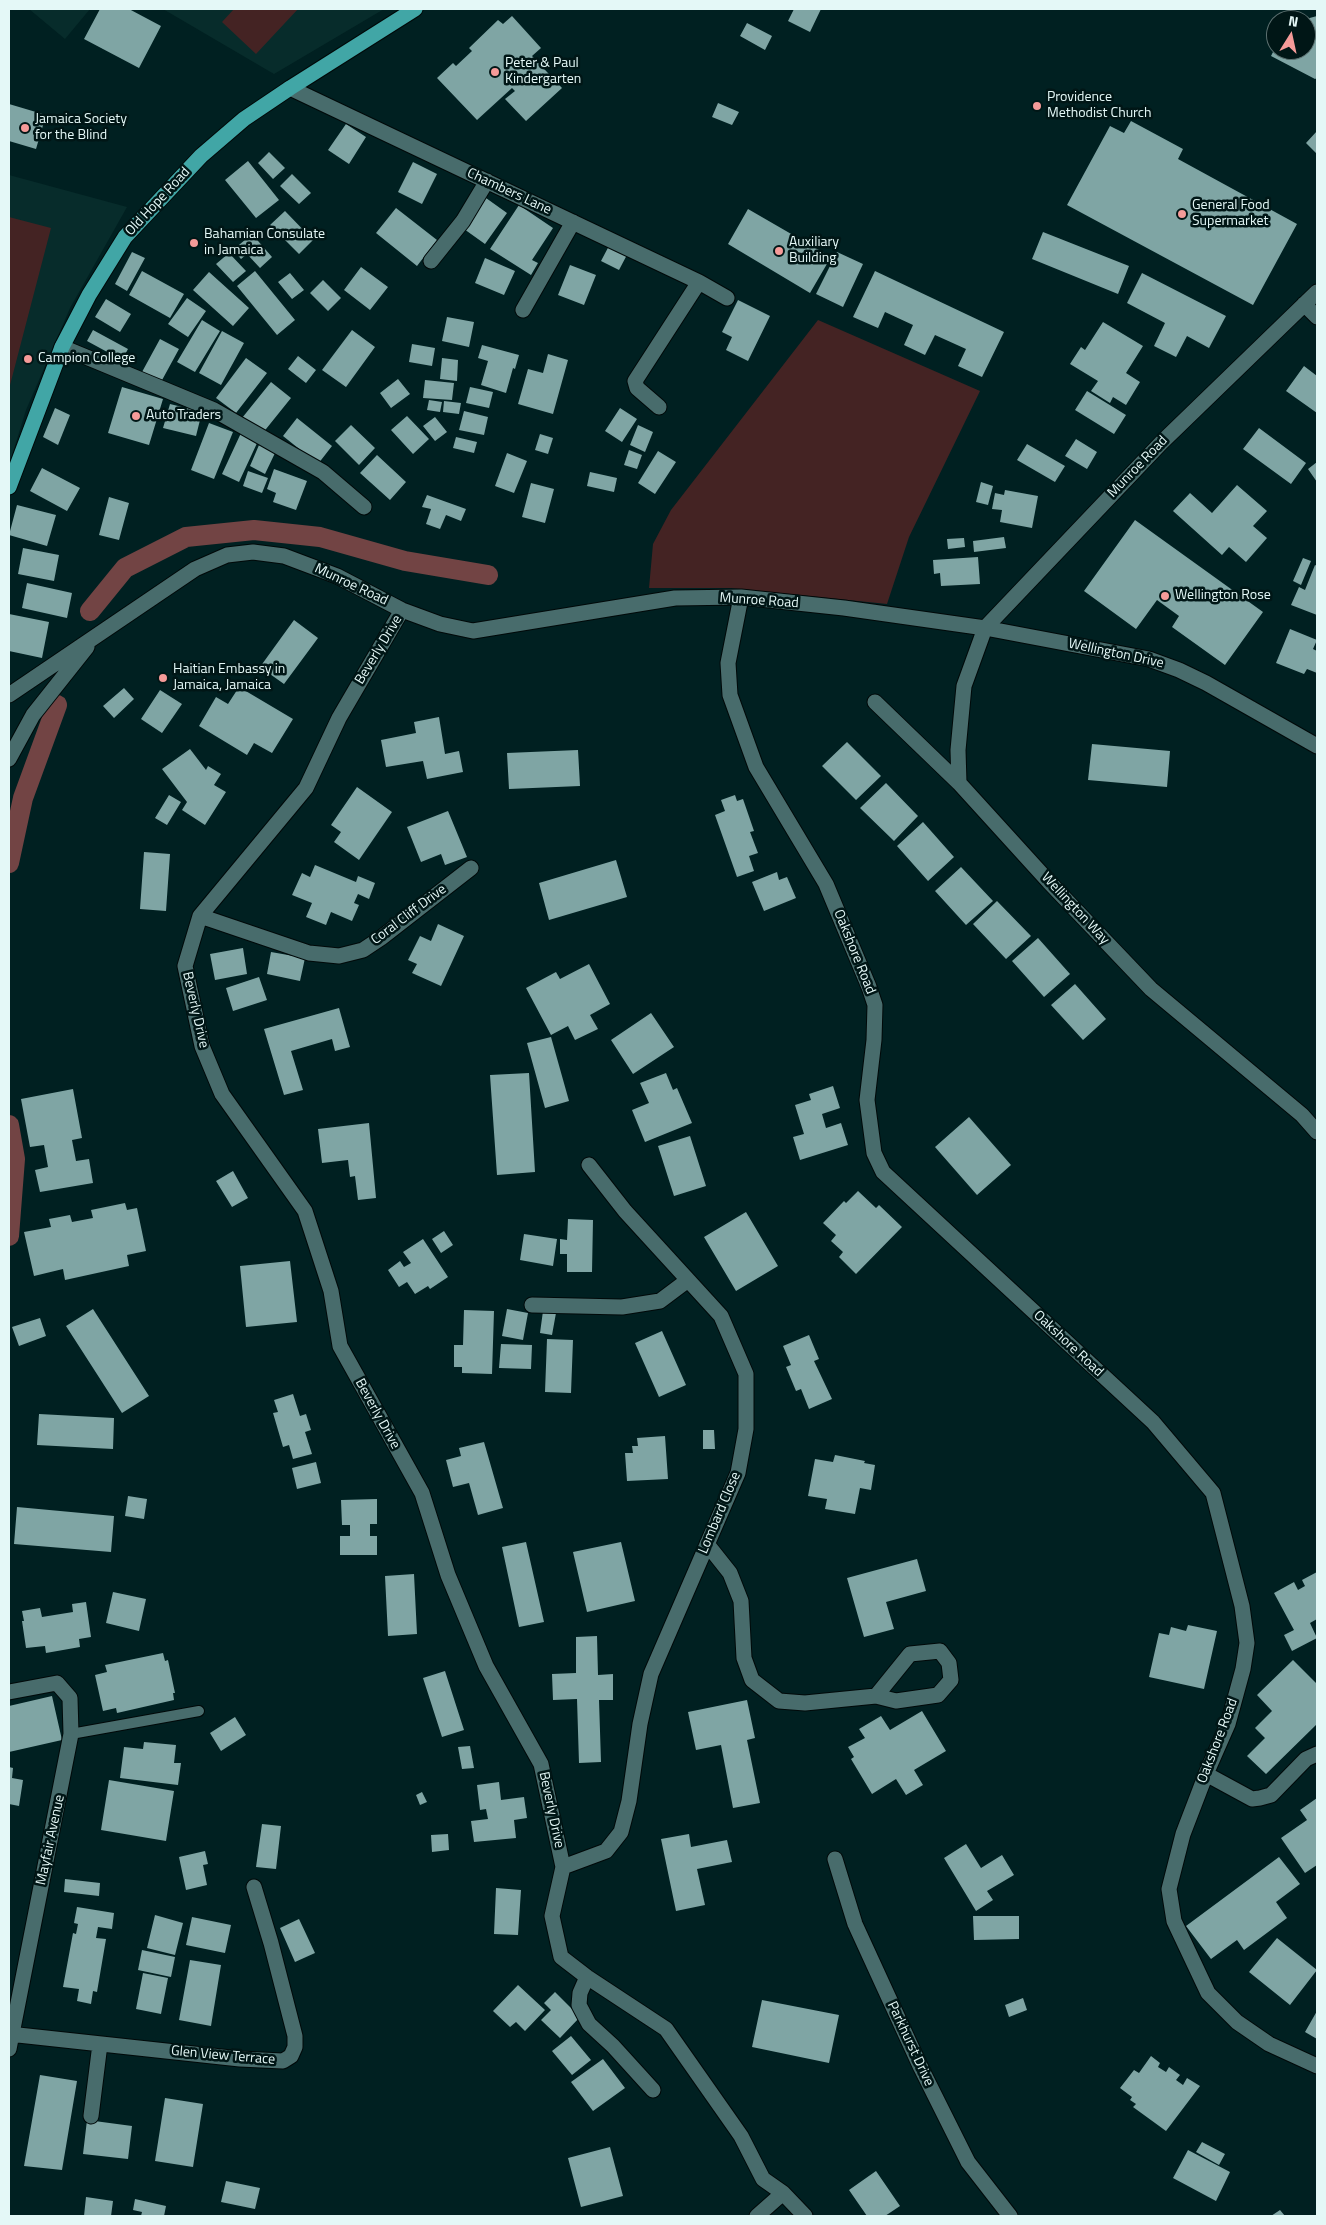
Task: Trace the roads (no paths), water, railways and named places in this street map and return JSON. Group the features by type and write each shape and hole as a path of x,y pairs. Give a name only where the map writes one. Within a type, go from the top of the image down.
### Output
{"main road":[{"name":"Old Hope Road","path":"9,487 62,347 89,295 125,237 201,156 244,119 415,9"}],"street":[{"name":"Chambers Lane","path":"290,88 699,282 727,298"},
{"path":"431,262 468,214 488,181"},
{"path":"523,310 573,222"},
{"path":"659,407 636,388 635,381 699,282"},
{"name":"Munroe Road","path":"9,695 196,569 227,555 253,552 284,556 336,576 402,610 440,624 473,631 675,598 741,597 844,608 985,628 1161,443 1317,292"},
{"path":"1304,304 1317,317"},
{"path":"62,347 214,410 324,472 364,507"},
{"name":"Oakshore Road","path":"741,597 728,663 730,695 756,766 826,884 875,1005 874,1040 867,1100 874,1153 883,1172 1153,1422 1213,1493 1242,1606 1247,1643 1243,1669 1228,1724 1183,1834 1169,1889 1174,1921 1208,1993 1238,2022 1268,2044 1317,2066"},
{"name":"Beverly Drive","path":"402,610 339,718 306,788 200,916 185,966 202,1046 222,1094 305,1211 331,1291 340,1346 422,1493 448,1575 486,1666 541,1764 563,1867 552,1916 561,1957 587,1977 666,2029 741,2136 763,2179 783,2193 805,2216"},
{"path":"958,783 958,750 964,686 985,628"},
{"name":"Wellington Drive","path":"985,628 1149,658 1206,683 1317,746"},
{"name":"Munroe Road","path":"9,759 33,715 99,633"},
{"name":"Wellington Way","path":"875,702 958,783 1151,989 1295,1109 1317,1132"},
{"name":"Coral Cliff Drive","path":"200,916 309,953 339,956 363,950 471,868"},
{"name":"Lombard Close","path":"563,1867 606,1851 621,1832 629,1800 640,1724 651,1674 738,1473 746,1429 746,1374 721,1316 625,1211 589,1165"},
{"path":"532,1305 622,1307 660,1301 688,1280"},
{"path":"707,1544 730,1572 742,1601 744,1658 752,1680 761,1689 779,1701 796,1702 876,1696 896,1701 938,1695 951,1680 949,1663 940,1651 910,1654 876,1696"},
{"name":"Mayfair Avenue","path":"9,1692 57,1683 70,1698 71,1734 65,1774 10,2039"},
{"path":"1206,1774 1252,1799 1260,1798 1271,1795 1306,1759 1317,1754"},
{"name":"Parkhurst Drive","path":"835,1859 854,1924 921,2068 968,2162 1010,2216"},
{"name":"Glen View Terrace","path":"10,2039 100,2044 240,2059 283,2061 291,2056 295,2047 295,2036 271,1943 254,1887"},
{"path":"587,1977 580,1993 579,2005 590,2024 653,2090"},
{"path":"91,2116 100,2044"},
{"path":"757,2216 783,2193"}],"lane":[{"path":"71,1734 199,1711"}],"waterway":[{"path":"90,611 125,568 186,537 254,530 320,537 405,561 488,575"},
{"path":"9,863 23,798 57,705"},
{"path":"9,1125 15,1159 9,1236"}],"place":[{"name":"Peter & Paul Kindergarten","path":"495,72"},
{"name":"Providence Methodist Church","path":"1037,106"},
{"name":"Jamaica Society for the Blind","path":"25,128"},
{"name":"General Food Supermarket","path":"1182,214"},
{"name":"Bahamian Consulate in Jamaica","path":"194,243"},
{"name":"Auxiliary Building","path":"779,251"},
{"name":"Campion College","path":"28,359"},
{"name":"Auto Traders","path":"136,416"},
{"name":"Wellington Rose","path":"1165,596"},
{"name":"Haitian Embassy in Jamaica, Jamaica","path":"163,678"}]}
